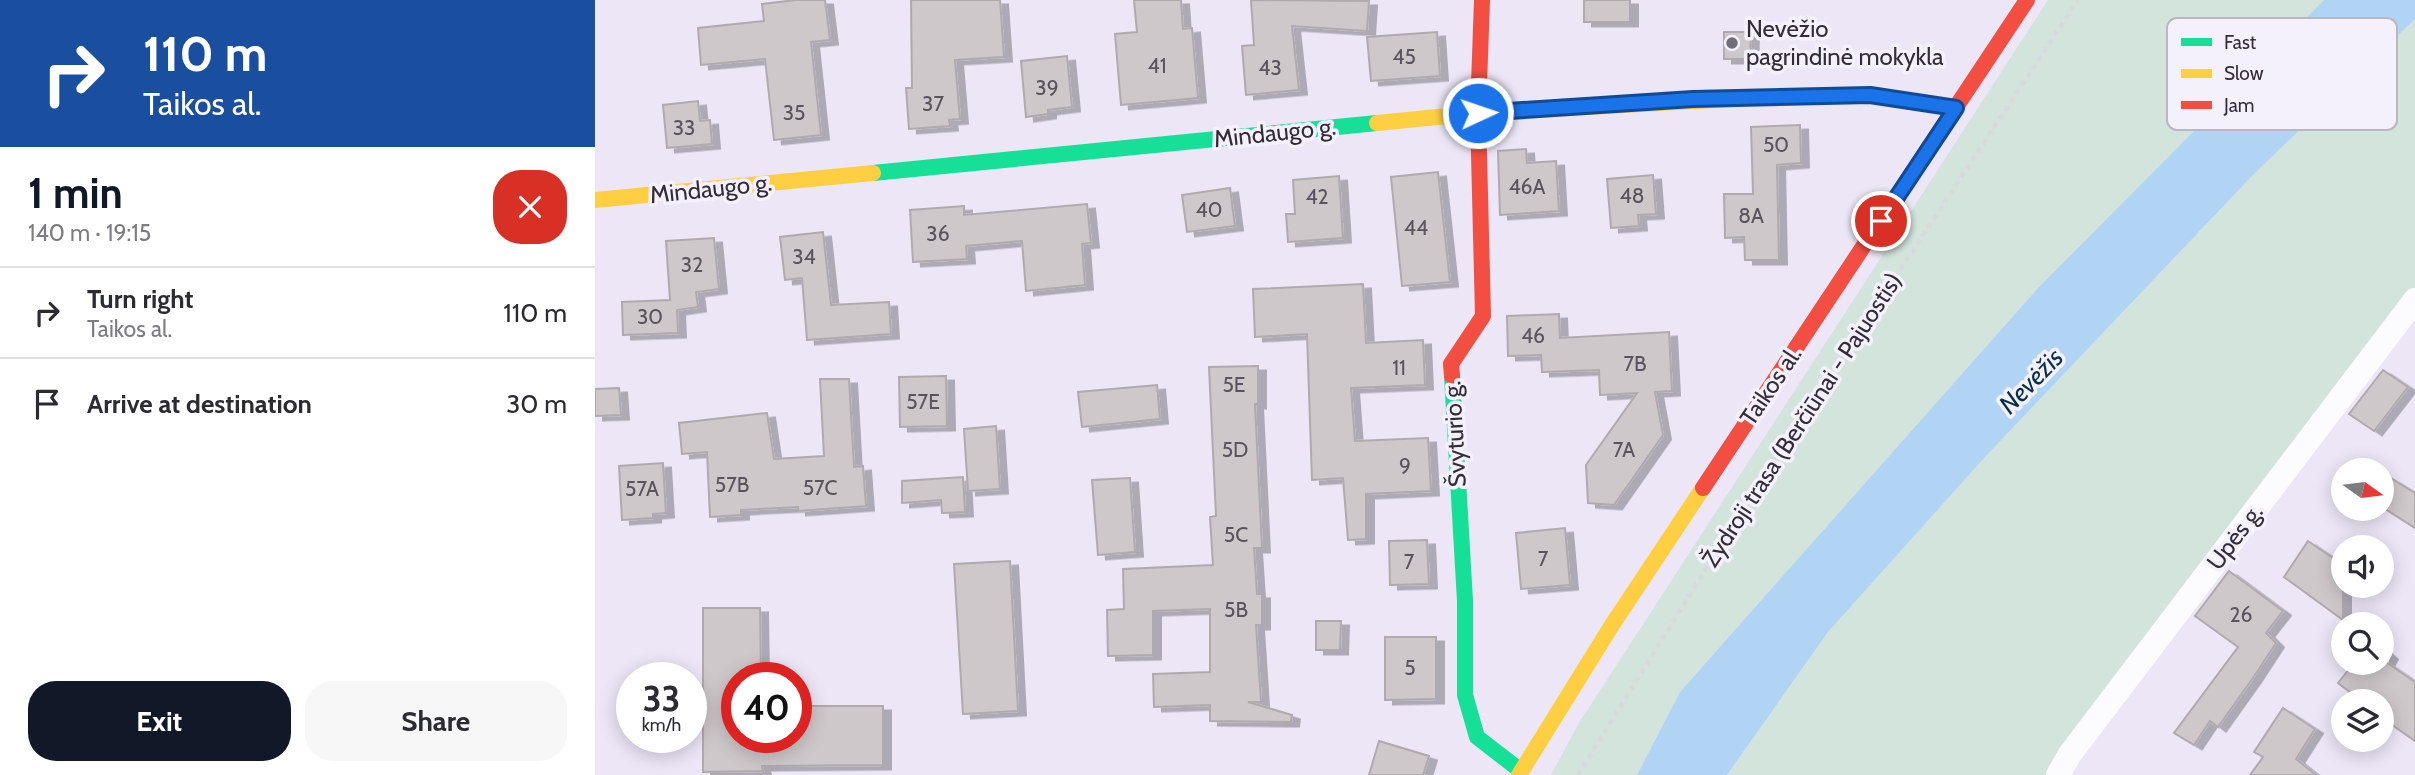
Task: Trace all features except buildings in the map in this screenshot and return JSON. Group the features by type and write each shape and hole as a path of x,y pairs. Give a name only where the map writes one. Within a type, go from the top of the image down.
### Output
{"street":[{"name":"Švyturio g.","path":"1482,0 1478,113 1483,316 1451,365 1465,601 1465,695 1477,737 1520,773"},
{"name":"Taikos al.","path":"1520,773 1612,625 2027,0"},
{"name":"Mindaugo g.","path":"595,200 1478,113 1693,99 1870,95 1956,108"},
{"name":"Upės g.","path":"2059,775 2070,754 2415,300"}],"path":[{"name":"Žydroji trasa (Berčiūnai - Pajuostis)","path":"1578,775 1747,502 2078,0"}],"shaded area":[{"path":"2048,0 2324,0 2306,18 2167,18 2167,130 2195,130 2037,289 1680,692 1637,775 1551,775 1579,723"},
{"path":"2415,19 2415,300 2058,775 1727,775 1828,632 1986,456 2253,175 2300,130 2397,130 2397,36"}],"water":[{"path":"2324,0 2415,0 2415,19 2397,36 2397,18 2306,18"},
{"name":"Nevėžis","path":"2195,130 2300,130 2253,175 1986,456 1828,632 1727,775 1637,775 1680,692 2037,289"}],"traffic: fast":[{"path":"1751,98 1870,95 1956,108"},
{"path":"873,173 1377,123"},
{"path":"1452,376 1465,601 1465,695 1477,737 1521,771"}],"traffic: slow":[{"path":"1377,123 1478,113 1751,98"},
{"path":"595,200 873,173"},
{"path":"1519,775 1612,625 1703,488"}],"traffic: jam":[{"path":"1452,376 1451,364 1483,316 1478,113 1482,0"},
{"path":"1703,488 2027,0"}],"place":[{"name":"Nevėžio pagrindinė mokykla","path":"1732,43"}],"route":[{"path":"1478,113 1693,99 1870,95 1956,108 1881,221"}]}
